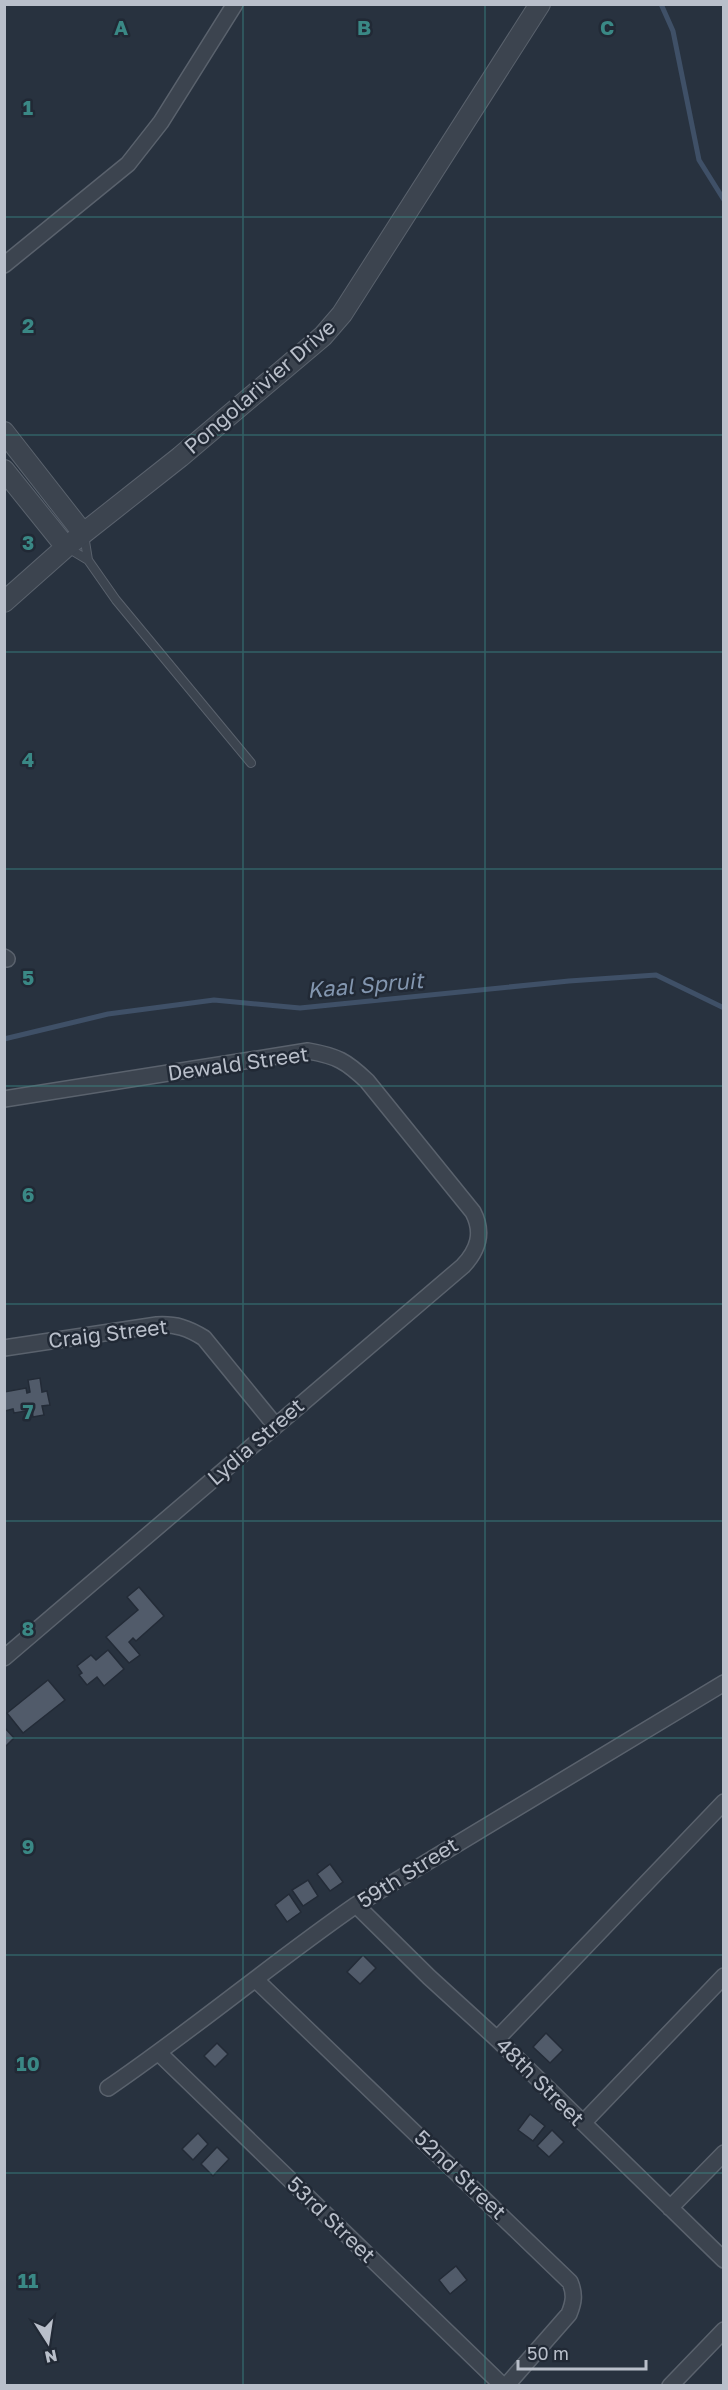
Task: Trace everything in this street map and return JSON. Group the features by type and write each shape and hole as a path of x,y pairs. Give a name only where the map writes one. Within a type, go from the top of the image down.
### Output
{"street":[{"path":"4,265 128,164 161,122 235,4"},
{"name":"Pongolarivier Drive","path":"4,602 66,547 180,457 323,336 342,314 540,4"},
{"path":"4,432 83,533"},
{"path":"4,470 66,547"},
{"name":"Dewald Street","path":"4,1099 308,1051 331,1055 348,1063 367,1081 473,1212"},
{"name":"Lydia Street","path":"4,1658 463,1266 472,1256 478,1244 478,1221 473,1212"},
{"name":"Craig Street","path":"4,1348 157,1325 189,1328 204,1338 275,1425"},
{"name":"59th Street","path":"108,2088 256,1980 299,1944 356,1905 722,1687"},
{"path":"497,2039 723,1802"},
{"name":"48th Street","path":"356,1905 723,2260"},
{"path":"583,2124 723,1976"},
{"name":"52nd Street","path":"256,1980 570,2282 574,2290 574,2303 569,2314 505,2385"},
{"name":"53rd Street","path":"159,2053 505,2385"},
{"path":"670,2208 723,2153"},
{"path":"670,2385 723,2330"}],"lane":[{"path":"83,533 88,560"},
{"path":"66,547 88,560 116,600 251,763"}],"building":[{"path":"40,1378 42,1392 47,1391 50,1405 42,1406 44,1415 33,1417 32,1410 14,1413 13,1409 5,1411 4,1392 26,1388 27,1393 30,1392 28,1380"},
{"path":"139,1587 164,1616 136,1641 133,1638 129,1642 140,1655 129,1663 106,1637 138,1610 127,1597"},
{"path":"108,1650 124,1669 104,1686 97,1677 87,1685 79,1675 82,1673 77,1666 91,1655 96,1660"},
{"path":"48,1680 65,1700 23,1733 7,1713"},
{"path":"4,1727 14,1738 4,1748"},
{"path":"330,1864 343,1882 330,1891 317,1874"},
{"path":"308,1880 318,1896 303,1906 292,1890"},
{"path":"289,1894 301,1912 287,1922 275,1905"},
{"path":"363,1955 376,1968 360,1984 347,1972"},
{"path":"546,2033 563,2050 550,2063 533,2047"},
{"path":"217,2043 228,2054 215,2067 204,2056"},
{"path":"530,2114 545,2126 533,2141 518,2130"},
{"path":"552,2130 564,2142 549,2157 537,2146"},
{"path":"198,2133 208,2144 193,2160 182,2149"},
{"path":"217,2147 229,2159 213,2176 201,2164"},
{"path":"456,2266 467,2280 450,2294 439,2280"}],"waterway":[{"path":"661,4 673,31 699,160 724,200"},
{"name":"Kaal Spruit","path":"4,1039 108,1014 214,1000 300,1008 569,981 656,975 724,1008"}]}
